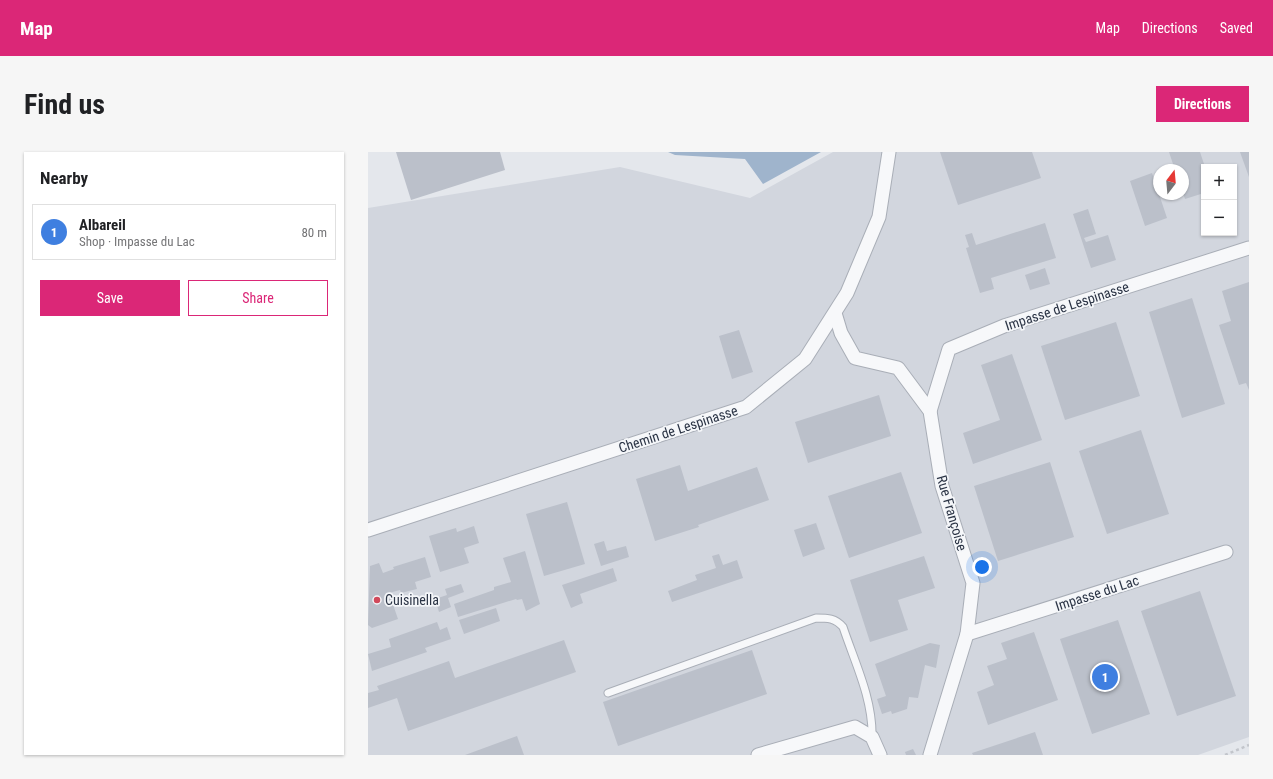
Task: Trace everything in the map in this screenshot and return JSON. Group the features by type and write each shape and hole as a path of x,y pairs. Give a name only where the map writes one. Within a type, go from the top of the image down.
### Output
{"street":[{"name":"Chemin de Lespinasse","path":"368,530 746,407 805,359 847,293 879,217 889,152"},
{"name":"Impasse de Lespinasse","path":"930,411 949,349 1004,326 1249,248"},
{"name":"Rue Françoise","path":"835,313 841,333 855,358 898,368 930,411 942,486 973,583 967,634 930,755"},
{"name":"Impasse du Lac","path":"967,634 1226,552"},
{"path":"758,755 855,727 872,737 880,755"}],"lane":[{"path":"608,693 816,618 828,618 836,620 843,627 870,704 872,737"}],"path":[{"path":"1225,755 1249,745"}],"shaded area":[{"path":"833,152 1249,152 1249,737 1198,755 368,755 368,208 620,167 750,198"}],"water":[{"path":"668,152 821,152 763,184 745,159 675,155"}],"building":[{"path":"396,152 500,152 505,170 411,200"},
{"path":"940,152 1032,152 1041,178 958,205"},
{"path":"1169,152 1200,152 1204,164 1201,164 1201,194 1189,198 1189,164 1173,164"},
{"path":"1240,152 1249,152 1249,177"},
{"path":"1152,173 1153,200 1161,200 1167,218 1145,226 1130,181"},
{"path":"1088,209 1096,234 1084,238 1086,242 1108,235 1116,260 1091,268 1073,214"},
{"path":"1045,223 1056,258 991,278 994,289 980,293 966,248 969,247 965,235 972,233 976,245"},
{"path":"1045,268 1050,284 1030,290 1025,275"},
{"path":"1249,282 1249,390 1246,383 1239,385 1219,325 1231,321 1222,291"},
{"path":"1192,298 1225,404 1182,418 1149,312"},
{"path":"1116,322 1140,396 1065,420 1041,346"},
{"path":"739,330 753,372 732,379 719,336"},
{"path":"1012,354 1042,440 973,464 963,433 1000,420 981,365"},
{"path":"879,395 891,436 808,463 795,422"},
{"path":"1141,430 1169,514 1107,534 1079,451"},
{"path":"1050,462 1074,537 998,561 974,486"},
{"path":"680,465 688,491 757,467 769,500 698,525 699,527 655,541 636,479"},
{"path":"901,472 922,533 849,558 828,496"},
{"path":"567,502 585,564 544,576 526,514"},
{"path":"816,523 825,549 803,557 794,530"},
{"path":"474,526 479,543 464,548 469,563 440,572 429,536 456,528 457,532"},
{"path":"604,541 607,551 626,546 629,557 601,566 594,544"},
{"path":"525,551 540,604 526,611 522,599 516,599 458,617 454,604 494,590 494,587 511,582 503,558"},
{"path":"719,554 723,565 737,560 743,578 672,602 668,591 697,580 695,575 716,568 712,556"},
{"path":"924,556 935,588 898,600 908,630 870,642 850,580"},
{"path":"425,557 431,577 415,582 417,589 401,593 400,590 389,593 398,619 372,628 368,625 370,566 379,563 383,573 394,569 393,567"},
{"path":"613,568 617,581 580,594 583,603 571,608 562,585"},
{"path":"461,584 464,592 448,598 451,607 439,612 435,599 447,595 445,589"},
{"path":"1200,591 1236,696 1177,716 1141,611"},
{"path":"496,608 500,621 464,634 459,620"},
{"path":"1118,620 1150,714 1092,734 1060,639"},
{"path":"437,622 440,630 447,627 451,639 425,648 427,652 372,671 368,654 391,647 389,639"},
{"path":"1034,632 1058,700 988,725 977,692 994,685 987,666 1007,659 1001,643"},
{"path":"564,640 576,672 408,731 397,698 368,708 368,693 379,690 377,686 449,661 455,678"},
{"path":"930,643 940,645 936,668 925,665 918,698 909,697 907,709 892,714 891,711 882,714 877,699 886,696 875,664"},
{"path":"752,650 767,694 618,746 603,702"},
{"path":"1035,732 1043,755 973,755 972,753"},
{"path":"517,736 524,755 465,755"},
{"path":"913,749 916,755 906,755 905,752"}],"place":[{"name":"Cuisinella","path":"377,600"},
{"name":"Albareil","path":"1105,677"}]}
